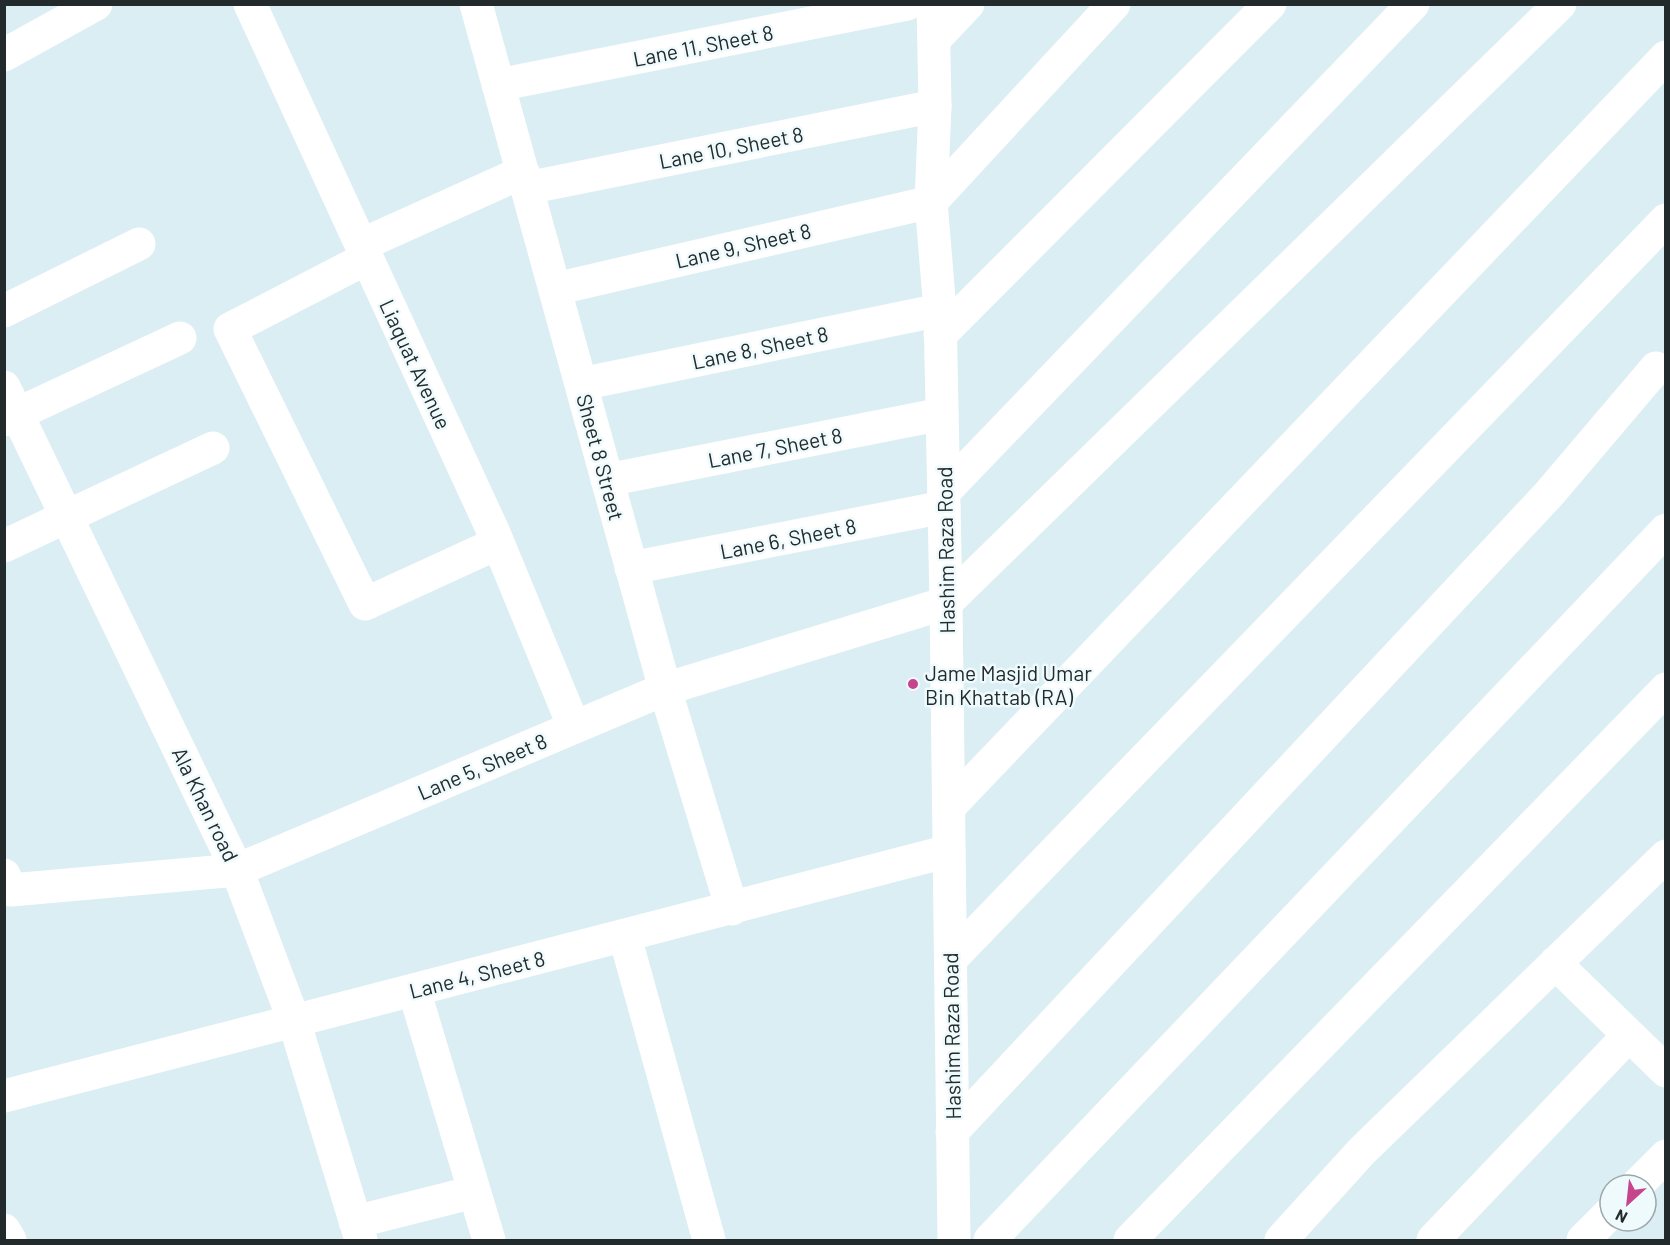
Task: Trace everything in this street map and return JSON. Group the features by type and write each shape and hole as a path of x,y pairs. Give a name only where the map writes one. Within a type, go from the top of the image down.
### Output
{"street":[{"path":"4,55 96,4"},
{"name":"Liaquat Avenue","path":"250,4 498,543 573,727"},
{"name":"Sheet 8 Street","path":"476,4 665,689 732,909"},
{"name":"Lane 11, Sheet 8","path":"498,85 907,4"},
{"name":"Hashim Raza Road","path":"933,4 935,106 931,202 940,323 949,807 952,1132 950,1239"},
{"path":"934,40 968,4"},
{"path":"931,202 1114,4"},
{"path":"940,323 1270,4"},
{"path":"944,500 1413,4"},
{"path":"946,603 1560,4"},
{"path":"949,807 1665,57"},
{"name":"Lane 10, Sheet 8","path":"498,543 365,604 230,329 364,251 525,180 935,106"},
{"name":"Lane 9, Sheet 8","path":"555,289 931,202"},
{"path":"951,959 1665,220"},
{"path":"4,311 138,244"},
{"name":"Lane 8, Sheet 8","path":"581,384 940,323"},
{"path":"9,407 180,338"},
{"path":"952,1132 1549,494 1656,368"},
{"name":"Ala Khan road","path":"9,407 67,517 237,870 294,1021 358,1231"},
{"name":"Lane 7, Sheet 8","path":"607,480 942,414"},
{"path":"4,546 213,448"},
{"name":"Lane 6, Sheet 8","path":"631,568 944,500"},
{"path":"990,1240 1665,530"},
{"name":"Lane 5, Sheet 8","path":"8,882 237,870 665,689 946,603"},
{"path":"1130,1240 1665,689"},
{"name":"Lane 4, Sheet 8","path":"4,1096 625,937 949,851"},
{"path":"1281,1240 1362,1150 1665,856"},
{"path":"625,937 709,1240"},
{"path":"1555,963 1665,1071"},
{"path":"414,990 489,1240"},
{"path":"1433,1240 1629,1035"},
{"path":"1649,1173 1665,1156"},
{"path":"358,1231 474,1192"},
{"path":"1583,1240 1598,1225"},
{"path":"4,1230 10,1240"}],"place":[{"name":"Jame Masjid Umar Bin Khattab (RA)","path":"913,684"}]}
